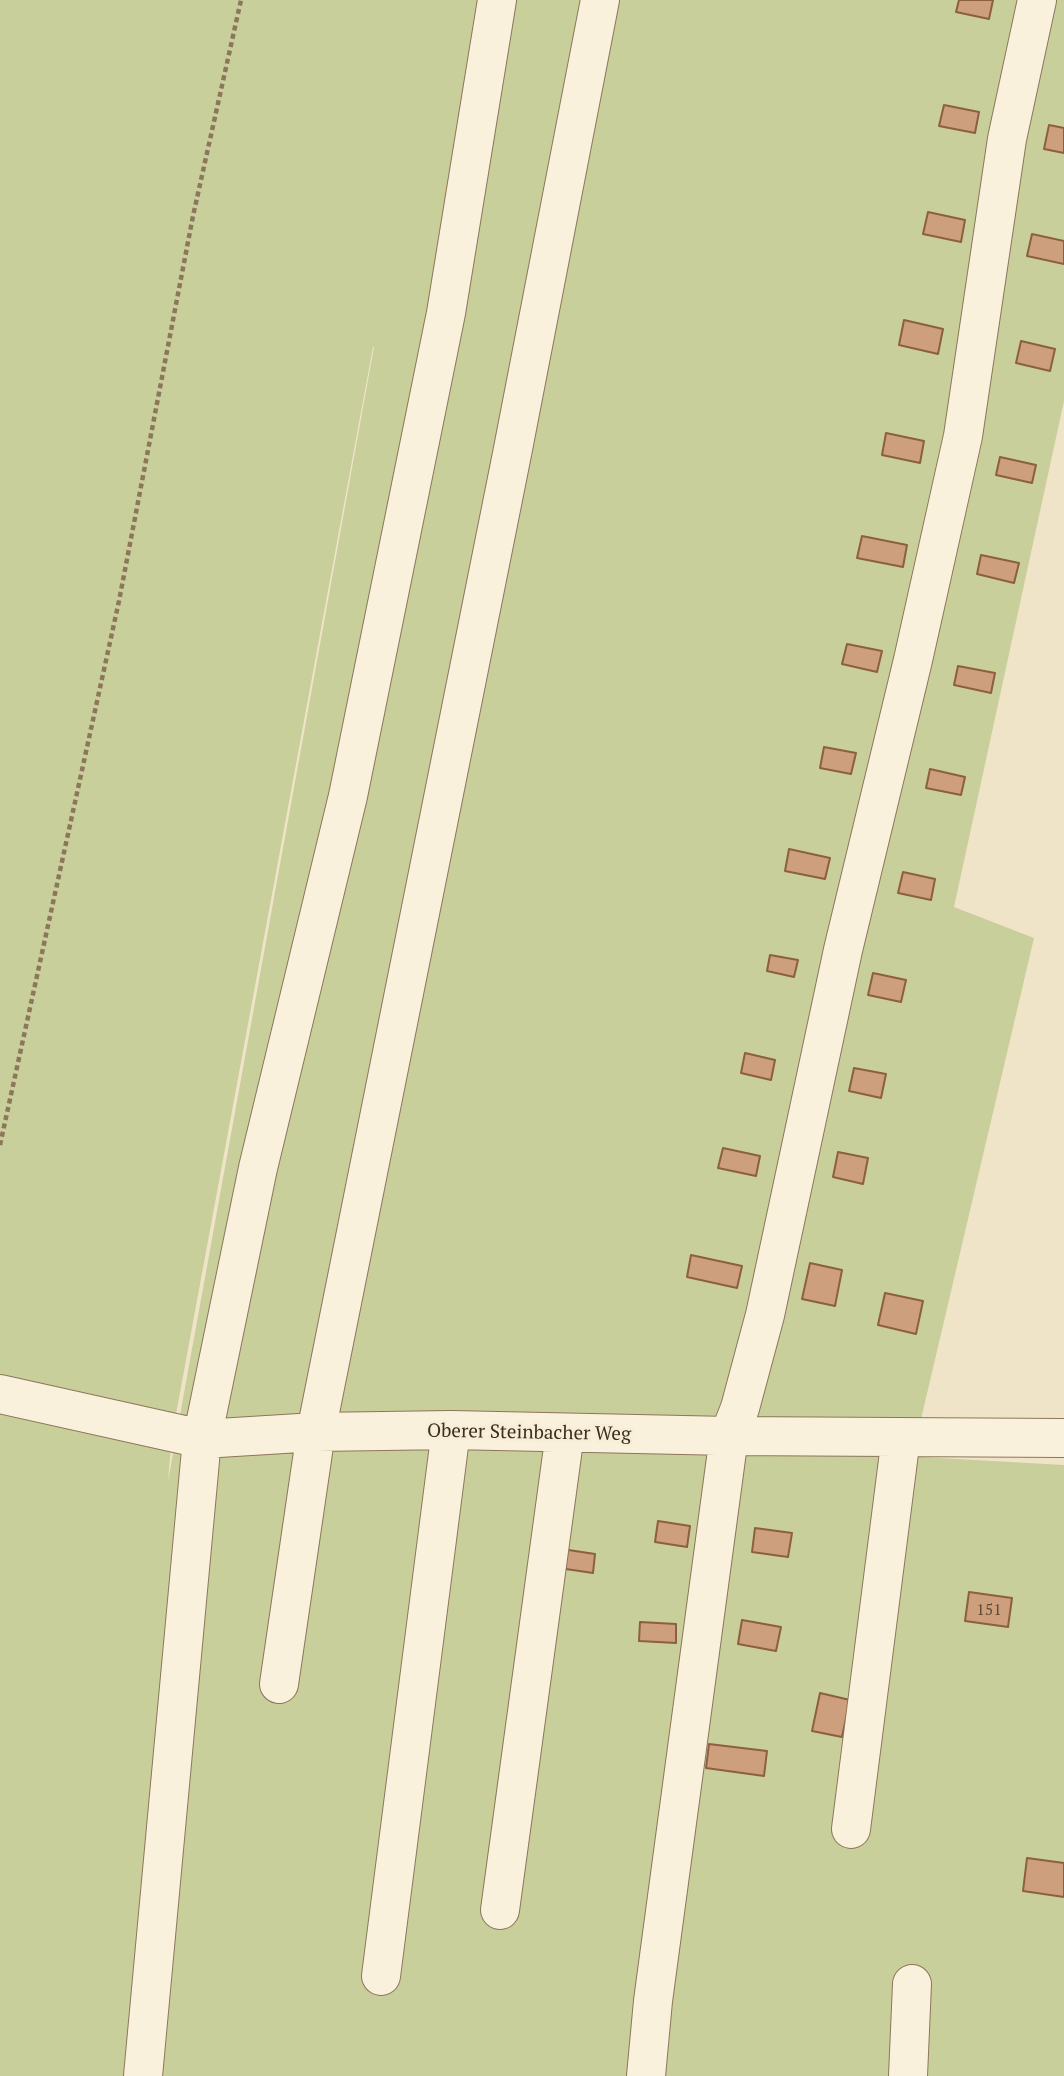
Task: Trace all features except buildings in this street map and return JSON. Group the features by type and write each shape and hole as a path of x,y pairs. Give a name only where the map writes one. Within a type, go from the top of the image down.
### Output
{"street":[{"path":"144,2076 202,1439 257,1168 353,769 446,313 497,0"},
{"path":"279,1684 316,1432 600,0"},
{"path":"646,2076 654,1987 729,1436 740,1408 765,1315 843,950 913,660 963,436 1007,139 1037,0"},
{"name":"Oberer Steinbacher Weg","path":"0,1394 202,1439 316,1432 451,1430 729,1436 1064,1438"},
{"path":"381,1976 451,1430"},
{"path":"500,1910 565,1433"},
{"path":"850,1829 901,1437"},
{"path":"908,2076 912,1984"}],"path":[{"path":"0,1145 119,601 193,216 241,0"}],"green space":[{"path":"0,0 1064,0 1064,401 954,907 1034,938 922,1415 922,1457 1064,1465 1064,2076 0,2076","holes":["374,347 168,1481 172,1436"]}]}
